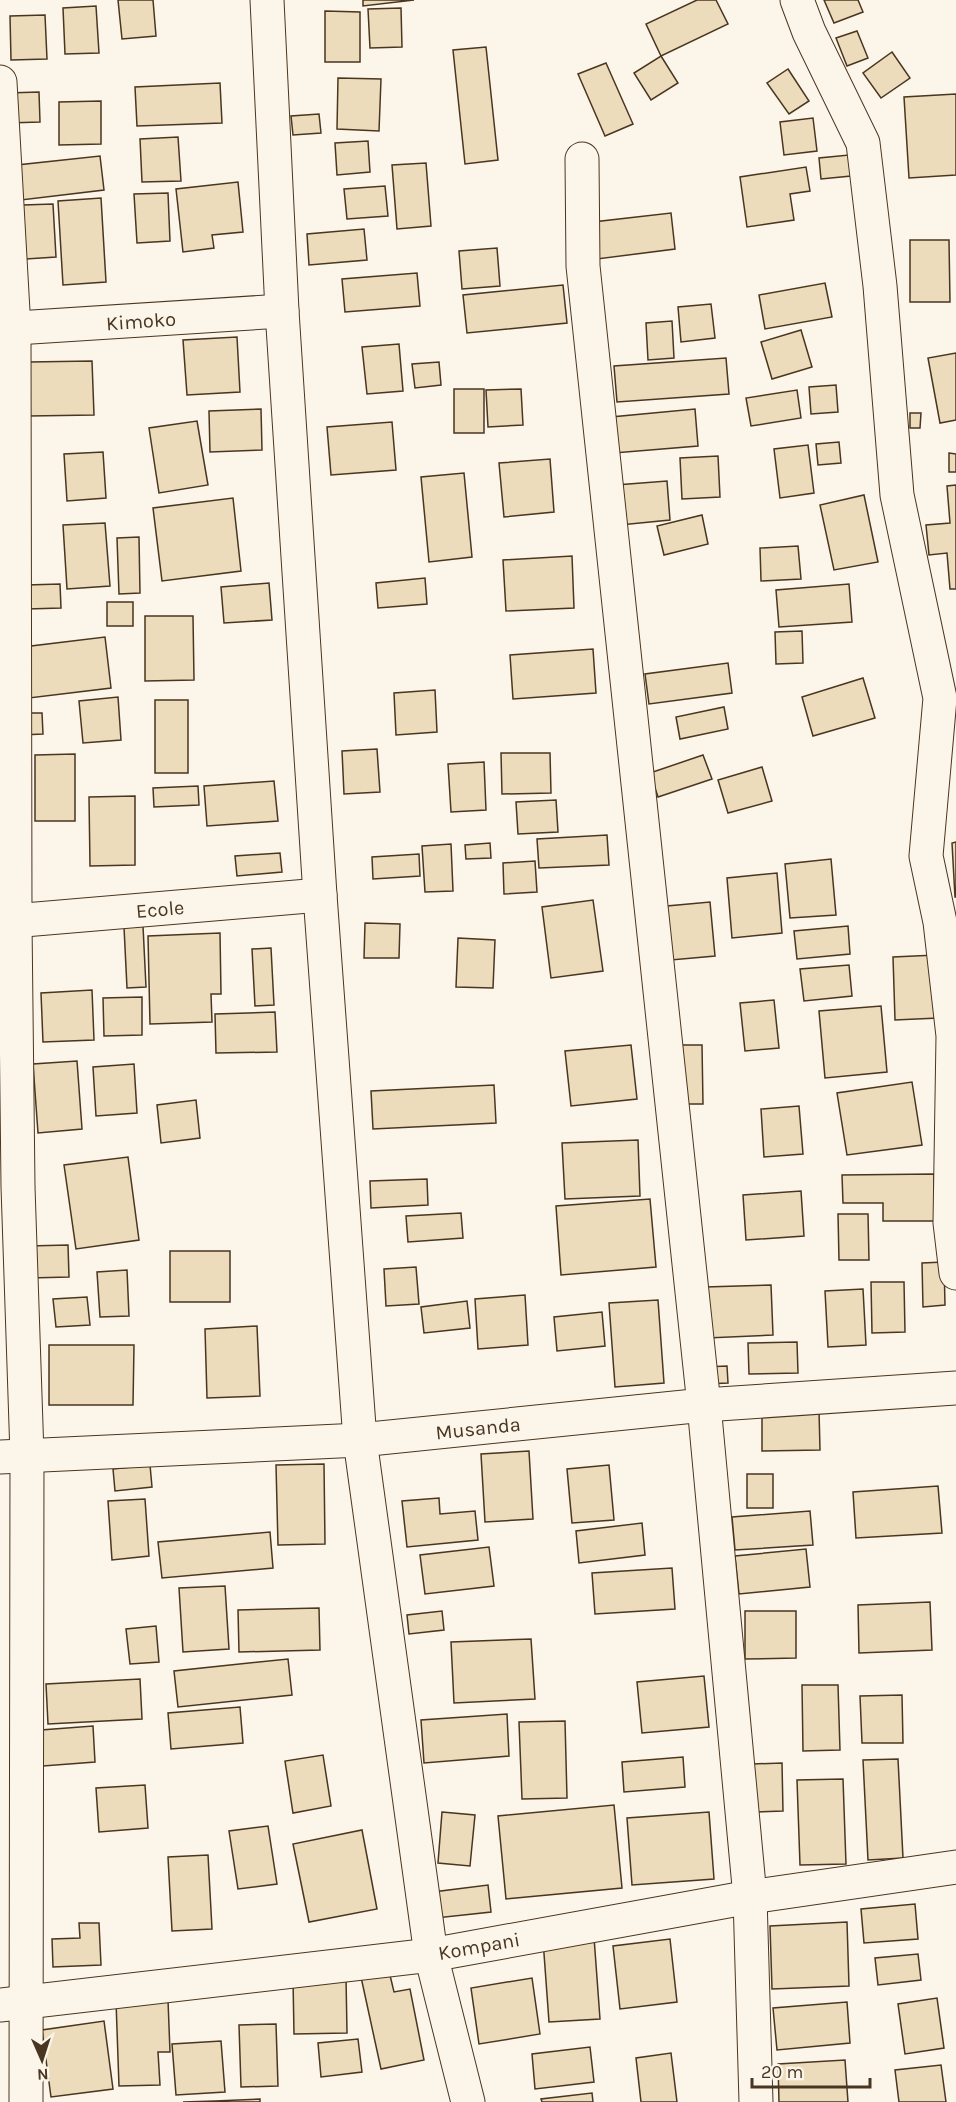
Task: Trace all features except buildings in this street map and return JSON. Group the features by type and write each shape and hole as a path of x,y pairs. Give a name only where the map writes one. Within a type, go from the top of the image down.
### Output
{"street":[{"path":"267,0 282,311 320,895 360,1440 431,1955 468,2102"},
{"path":"797,0 809,32 864,143 880,286 897,495 940,698 926,856 940,922 953,1036 950,1223 956,1273"},
{"path":"0,82 7,329 7,921 18,1187 14,1456 13,2003 26,2102"},
{"path":"582,159 583,266 704,1405 750,1897 756,2102"},
{"name":"Kimoko","path":"7,329 282,311"},
{"name":"Ecole","path":"7,921 320,895"},
{"name":"Musanda","path":"14,1456 360,1440 704,1405 956,1388"},
{"name":"Kompani","path":"13,2003 431,1955 750,1897 956,1867"}]}
